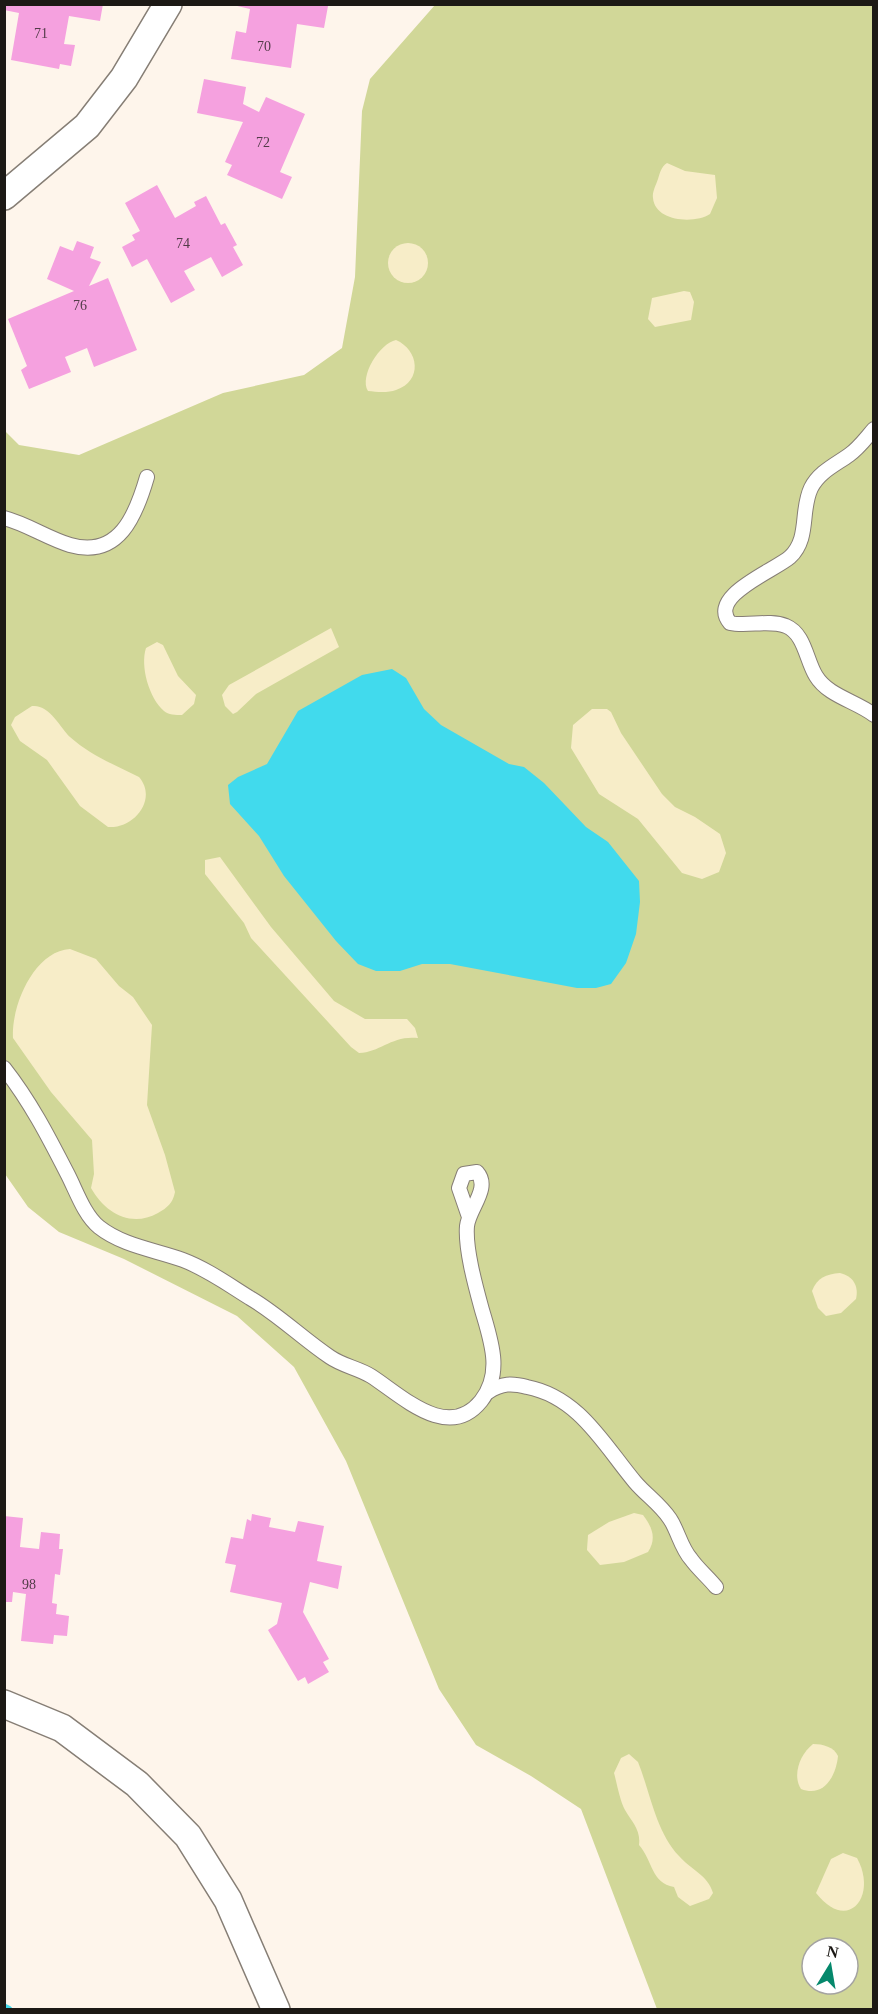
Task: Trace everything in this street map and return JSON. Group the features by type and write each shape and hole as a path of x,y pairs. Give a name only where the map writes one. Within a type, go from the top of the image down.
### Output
{"street":[{"path":"4,196 87,126 124,78 168,4"},
{"path":"4,1704 62,1728 137,1784 188,1836 228,1900 276,2010"}],"lane":[{"path":"873,429 861,444 818,477 811,488 802,538 797,549 788,558 739,590 727,601 725,618 730,623 775,623 787,626 798,634 810,665 825,687 873,715"},
{"path":"4,518 68,544 91,548 106,544 127,526 138,505 147,477"},
{"path":"4,1068 35,1112 89,1215 98,1226 110,1234 202,1269 267,1308 331,1358 369,1375 409,1404 432,1414 447,1418 463,1415 475,1408 488,1392 500,1384 531,1387 549,1393 579,1414 615,1454 640,1488 660,1506 669,1518 690,1559 716,1587"},
{"path":"466,1195 467,1239 494,1359 493,1379 488,1392"}],"green space":[{"path":"435,5 873,5 873,2009 657,2009 581,1809 531,1776 476,1745 439,1689 346,1461 294,1367 237,1316 124,1259 59,1232 28,1207 5,1174 5,431 19,445 79,455 223,393 304,375 342,348 355,277 362,111 370,79"}],"sand":[{"path":"667,163 685,171 715,175 717,198 710,214 695,219 677,219 661,212 655,206 654,191 661,170"},
{"path":"408,243 416,244 422,249 427,255 427,271 422,277 416,282 408,283 400,282 394,277 389,271 388,263 389,255 394,249 400,244"},
{"path":"684,291 690,292 694,302 691,320 655,327 648,319 652,298"},
{"path":"396,340 410,351 413,358 415,365 411,380 405,386 393,391 368,391 366,377 373,361 384,347"},
{"path":"331,628 339,647 256,694 237,712 233,714 225,706 222,695 229,685"},
{"path":"157,642 163,645 178,676 196,695 194,704 182,715 164,711 150,690 145,672 144,655 146,648"},
{"path":"32,706 38,706 49,712 70,737 86,749 139,777 146,794 140,811 134,818 118,826 108,827 80,806 47,760 20,741 11,725 15,717"},
{"path":"592,709 607,709 611,712 621,733 662,794 675,807 720,834 726,853 719,872 702,879 682,873 638,819 599,794 571,748 573,725"},
{"path":"220,857 271,927 334,1001 365,1019 407,1019 415,1028 418,1038 401,1039 367,1052 359,1053 351,1047 251,938 244,923 205,874 205,860"},
{"path":"70,949 96,959 119,986 133,997 152,1025 147,1105 165,1155 175,1192 167,1207 148,1217 138,1219 120,1216 111,1211 97,1197 91,1188 94,1174 92,1140 51,1092 13,1038 16,1011 27,982 46,959 57,952"},
{"path":"840,1273 848,1276 854,1282 857,1290 856,1299 841,1313 826,1316 818,1308 812,1291 823,1278 830,1274"},
{"path":"634,1513 643,1515 651,1528 653,1537 648,1552 624,1562 600,1565 587,1550 588,1535 609,1522"},
{"path":"813,1744 828,1747 838,1756 835,1771 827,1783 822,1788 809,1791 801,1789 797,1771 804,1753"},
{"path":"629,1754 638,1762 659,1824 671,1846 683,1861 707,1881 713,1893 709,1899 690,1906 678,1897 674,1887 666,1885 657,1876 639,1845 637,1830 623,1806 614,1773 621,1758"},
{"path":"843,1853 857,1858 863,1872 862,1897 849,1910 839,1910 828,1905 816,1893 831,1859"}],"water":[{"path":"392,669 406,678 424,709 441,725 509,764 524,767 544,783 586,827 608,842 639,881 640,902 636,934 626,963 611,984 596,988 577,988 450,964 422,964 400,971 376,971 358,964 336,941 284,876 259,836 230,804 228,785 238,777 267,764 298,711 362,675"}],"building":[{"path":"4,4 103,4 100,21 69,16 64,44 75,45 71,66 60,64 59,69 11,60 19,13 4,10"},
{"path":"229,4 320,4 328,6 324,28 297,24 291,68 231,59 236,31 246,33 250,9"},
{"path":"204,79 246,87 243,104 259,112 266,97 305,114 280,172 292,177 282,199 227,175 232,165 225,162 243,122 197,113"},
{"path":"157,185 175,218 196,206 194,202 206,196 221,225 225,223 237,245 233,247 243,265 222,277 211,257 184,271 195,290 171,303 147,259 132,267 122,247 135,240 132,235 140,231 125,203"},
{"path":"77,241 94,247 90,258 101,262 89,286 108,278 137,350 94,367 87,348 65,357 71,372 29,389 21,370 27,366 8,319 74,291 47,279 60,246 73,251"},
{"path":"252,1514 271,1518 269,1527 295,1532 298,1521 324,1526 317,1561 342,1566 338,1589 310,1582 303,1612 329,1659 323,1662 329,1672 308,1684 305,1677 298,1681 268,1630 277,1624 282,1603 230,1592 236,1565 225,1563 231,1537 243,1539 247,1519 251,1521"},
{"path":"4,1516 23,1518 20,1547 39,1549 41,1532 60,1534 59,1549 63,1549 60,1575 55,1574 52,1603 57,1604 56,1614 69,1616 67,1636 54,1635 53,1644 21,1641 26,1594 13,1592 12,1602 4,1602"}],"waterway":[{"path":"4,2008 8,2010"}]}
